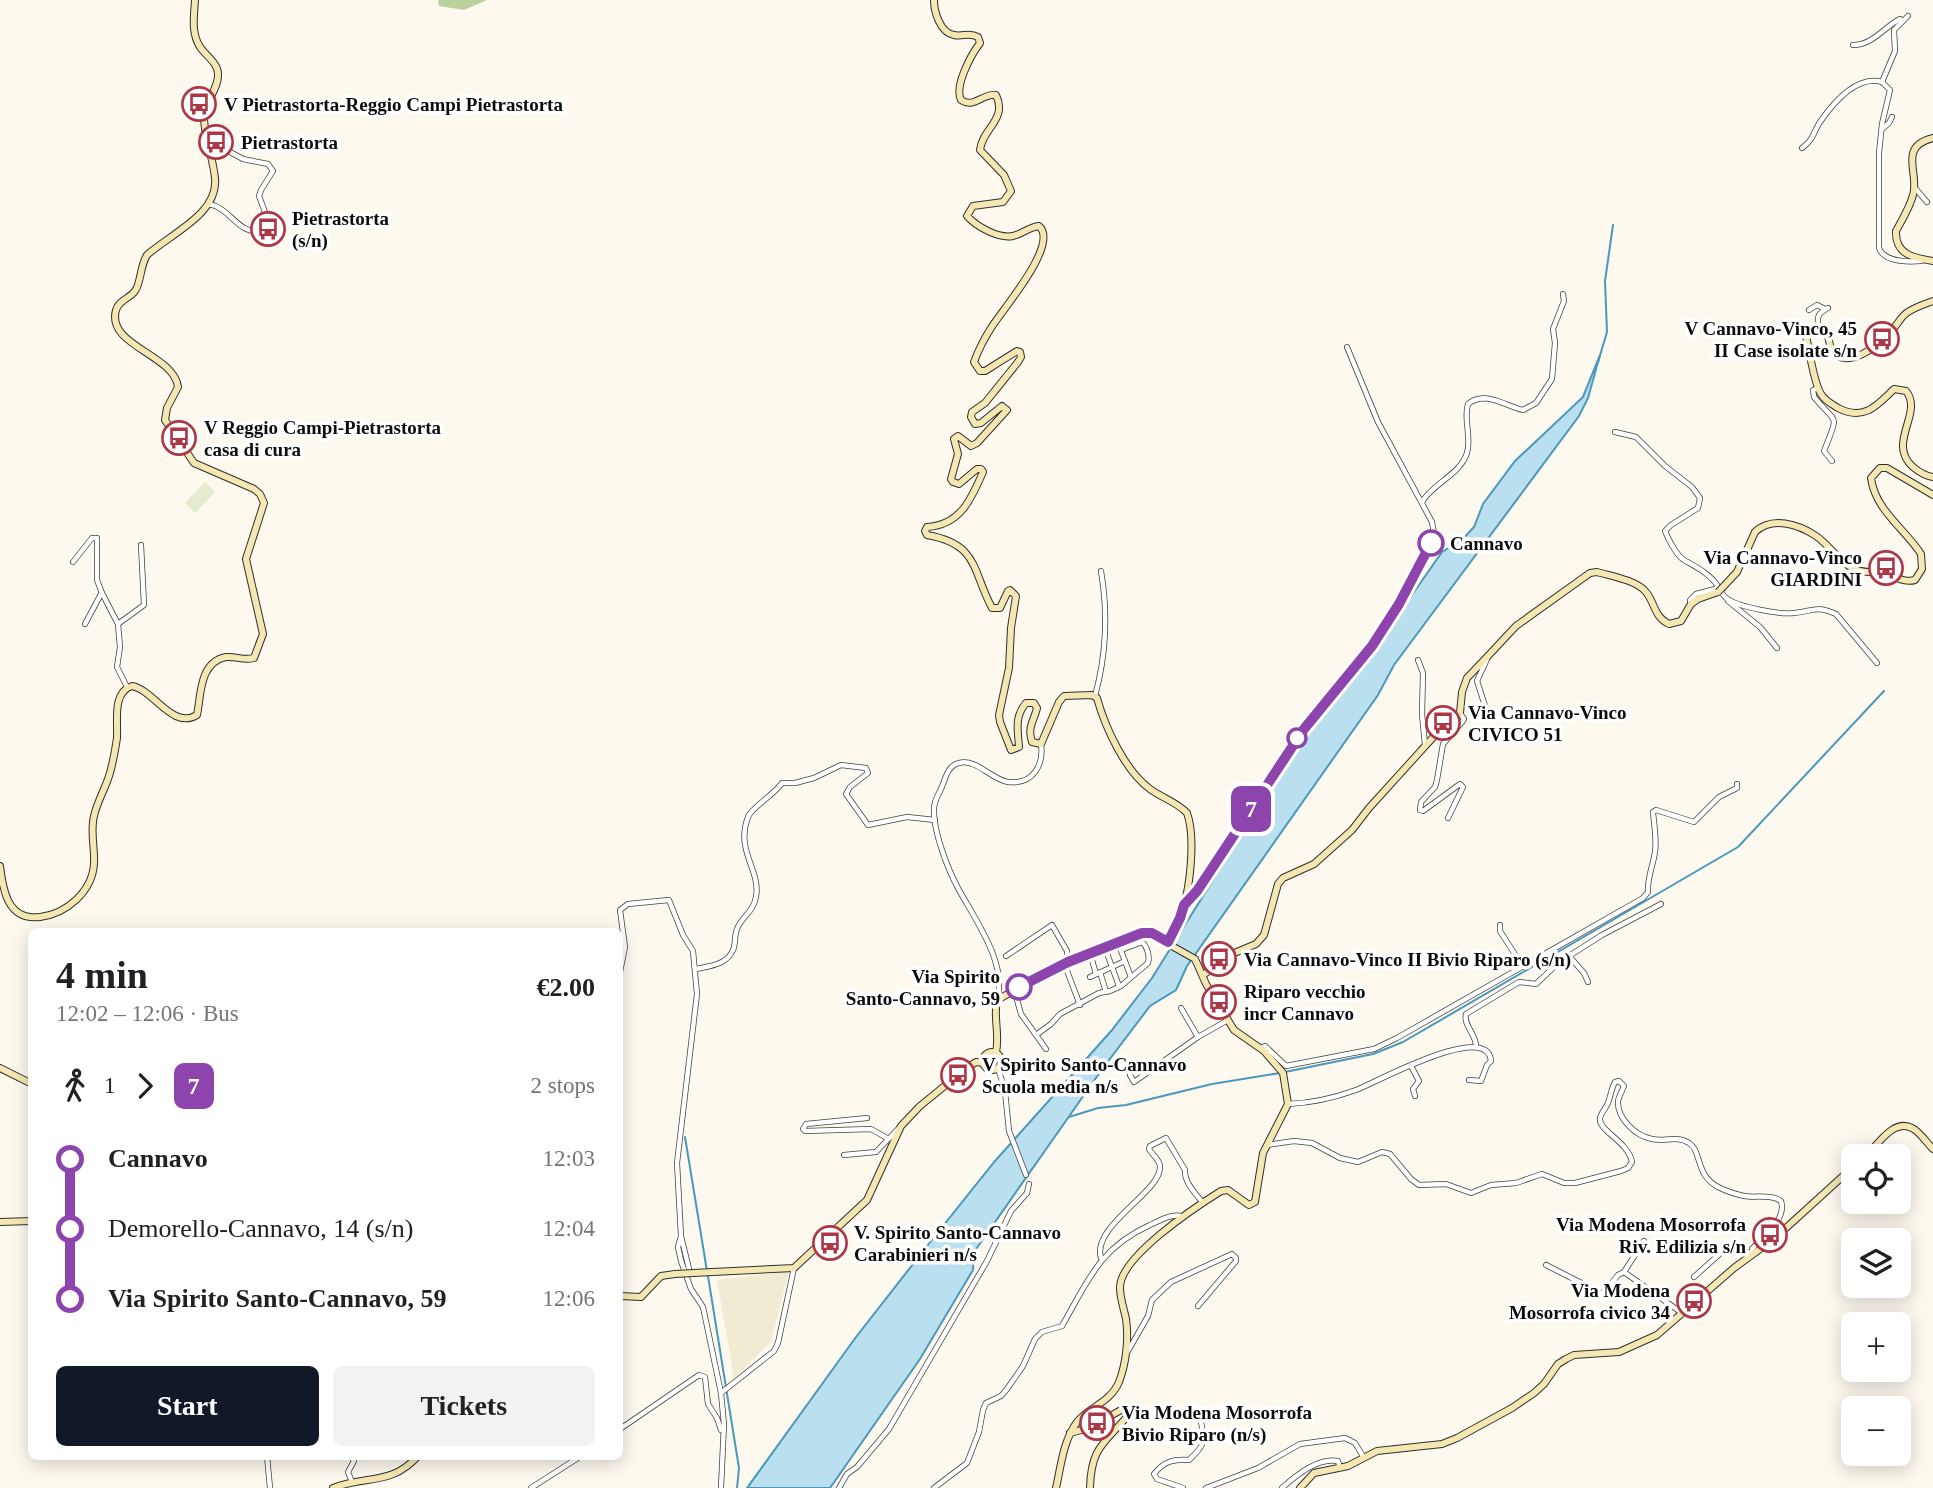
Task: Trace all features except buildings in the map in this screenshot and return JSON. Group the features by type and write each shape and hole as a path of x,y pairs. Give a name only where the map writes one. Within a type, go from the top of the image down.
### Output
{"street":[{"path":"0,866 5,897 17,913 26,917 51,915 74,903 82,893 94,867 94,814 116,747 119,700 123,691 127,687 139,687 179,718 193,718 197,715 200,688 212,666 225,657 248,660 254,657 263,634 246,559 264,510 262,499 254,489 242,482 194,463 165,420 167,408 178,387 175,376 167,367 122,335 115,320 119,304 135,291 143,262 148,255 200,214 209,204 215,188 204,122 205,110 218,74 216,66 195,37 195,0"},
{"path":"934,0 937,19 948,33 954,36 972,34 978,37 980,43 971,55 958,96 966,104 991,94 996,95 1000,107 994,125 982,139 980,150 1004,175 1011,191 1003,202 973,206 967,216 1004,237 1039,226 1045,235 1038,257 1020,288 990,329 974,362 980,371 985,371 1017,351 1020,352 1021,358 985,403 972,412 971,417 975,424 981,423 1002,406 1007,410 977,443 971,446 958,436 954,439 958,454 951,479 953,482 959,484 977,469 983,472 971,499 954,519 940,527 927,527 925,531 927,535 950,540 967,555 976,567 992,608 1000,608 1005,593 1010,590 1016,596 1009,668 999,722 1009,747 1014,750 1019,744 1016,726 1022,708 1029,702 1034,703 1037,708 1030,724 1030,735 1032,742 1041,744"},
{"path":"1853,45 1862,44 1880,35 1893,22 1908,16 1894,30 1895,51 1882,82"},
{"path":"1802,148 1814,139 1820,122 1850,89 1867,80 1882,82 1890,90 1882,130 1879,165 1881,253 1887,258 1932,261"},
{"path":"1882,130 1892,117"},
{"path":"1932,261 1915,259 1906,254 1897,246 1896,231 1913,195 1911,157 1922,143 1933,138"},
{"path":"209,145 217,145 243,159 268,164 273,171 259,196 269,223 263,231 244,229 221,208 209,204"},
{"path":"1914,187 1927,202"},
{"path":"1422,503 1433,488 1455,470 1465,457 1470,435 1466,410 1472,401 1479,398 1490,399 1523,410 1536,403 1552,379 1555,343 1553,329 1564,301 1563,294"},
{"path":"1809,310 1817,305 1826,308 1817,317 1818,325 1829,334 1830,348 1834,353 1844,359 1851,359 1880,341 1908,312 1933,301"},
{"path":"1818,325 1806,336 1822,395 1829,403 1849,414 1857,415 1865,413 1894,389 1906,391 1911,402 1903,453 1916,469 1933,477"},
{"path":"1184,905 1197,891 1304,729 1372,646 1399,604 1434,534 1432,522 1372,410 1347,347"},
{"path":"1819,387 1813,390 1814,397 1834,416 1835,424 1824,451 1832,461"},
{"path":"1615,432 1636,437 1664,466 1696,491 1700,498 1698,508 1671,524 1665,531 1681,558 1693,563 1715,581 1728,600 1760,627 1777,648"},
{"path":"1448,818 1460,796 1463,787 1460,785 1423,811 1420,810 1421,802 1435,787 1443,744 1464,719 1460,713 1462,692 1467,678 1516,625 1590,573 1597,572 1639,586 1646,592 1656,614 1669,624 1681,621 1691,604 1720,589 1737,572 1755,532 1760,527 1777,523 1791,524 1815,535 1850,567 1861,572 1884,573 1908,582 1915,580 1922,569 1922,554 1894,523 1879,501 1871,478 1880,468 1887,468 1933,495"},
{"path":"73,562 92,538 97,538 96,570 102,593 118,624 120,647 117,667 127,687"},
{"path":"118,624 144,606 141,545"},
{"path":"1101,571 1106,618 1100,680 1095,696 1104,722 1134,772 1151,790 1187,813 1191,836 1184,905 1169,943"},
{"path":"85,624 102,593"},
{"path":"1728,600 1773,612 1792,614 1814,607 1828,610 1836,614 1877,663"},
{"path":"1486,709 1477,681 1487,657"},
{"path":"1419,660 1423,674 1422,714 1425,746"},
{"path":"844,1155 876,1152 920,1106 968,1067 976,1062 983,1063 989,1069 998,1068 1002,1062 996,1052 999,1039 995,1009 1000,990 991,946 947,863 935,820 936,799 946,776 958,763 969,764 1007,782 1034,774 1040,766 1041,744 1059,702 1064,696 1095,696"},
{"path":"1203,975 1232,954 1256,944 1264,935 1278,884 1283,877 1314,864 1352,830 1425,746 1460,713"},
{"path":"696,969 722,962 733,951 737,929 751,913 757,894 743,841 747,818 775,793 782,783 814,778 841,765 866,768 868,773 846,791 851,803 868,825 906,817 935,820"},
{"path":"1262,1049 1265,1046 1286,1066 1374,1049 1523,967 1643,898 1648,892 1647,883 1656,842 1653,812 1656,810 1694,822 1719,797 1737,788 1737,784"},
{"path":"622,928 620,910 628,904 665,899 671,902 683,934 693,951 697,995 677,1163 681,1236 690,1273"},
{"path":"1476,1046 1465,1020 1466,1014 1519,982 1536,984 1569,956 1661,904"},
{"path":"1006,956 1052,925 1067,951 1066,962 1080,1005"},
{"path":"1500,925 1500,931 1523,967"},
{"path":"623,932 623,957"},
{"path":"1056,1488 1070,1433 1082,1417 1113,1394 1119,1381 1127,1333 1119,1287 1121,1279 1152,1242 1181,1216 1222,1191 1228,1190 1249,1205 1255,1202 1258,1172 1266,1145 1287,1104 1283,1073 1262,1049 1234,1031 1195,959 1147,932 1120,946"},
{"path":"997,1000 1066,962 1090,953 1138,942 1145,945 1148,963 1119,987 1099,993 1060,1014 1036,1035"},
{"path":"1120,946 1131,977"},
{"path":"1105,948 1119,987"},
{"path":"1090,953 1106,992"},
{"path":"1569,956 1588,982"},
{"path":"1090,977 1125,961"},
{"path":"1014,989 1021,1014 1046,1049"},
{"path":"1181,1008 1198,1037"},
{"path":"1130,1075 1134,1082 1227,1020"},
{"path":"1287,1104 1307,1103 1345,1093 1447,1051 1476,1046 1491,1055 1491,1061 1481,1081 1469,1080"},
{"path":"983,1063 988,1052 996,1052"},
{"path":"1411,1066 1419,1080 1413,1089 1415,1096"},
{"path":"0,1068 28,1082"},
{"path":"998,1068 1005,1091 1009,1132 1026,1175"},
{"path":"1266,1145 1294,1141 1312,1143 1340,1158 1358,1162 1382,1152 1390,1154 1419,1185 1446,1184 1471,1193 1500,1183 1516,1183 1542,1174 1575,1183 1621,1171 1628,1168 1632,1162 1627,1149 1603,1129 1600,1118 1608,1103 1610,1091 1615,1082 1619,1081 1624,1086 1618,1100 1620,1114 1635,1131 1654,1140 1688,1141 1694,1146 1702,1172 1717,1186 1735,1194 1772,1197 1781,1201 1781,1216 1752,1249 1753,1254"},
{"path":"867,1118 806,1124 803,1129 871,1129 887,1138"},
{"path":"722,1392 767,1357 778,1343 794,1268 867,1200 901,1126"},
{"path":"1877,1144 1890,1130 1901,1126 1912,1127 1933,1149"},
{"path":"1101,1258 1099,1252 1104,1239 1161,1170 1159,1160 1149,1149 1158,1141 1166,1138 1185,1170 1189,1186 1203,1203"},
{"path":"1300,1488 1314,1473 1340,1468 1377,1451 1442,1444 1457,1438 1534,1393 1558,1364 1566,1359 1574,1355 1619,1352 1657,1335 1841,1177"},
{"path":"839,1488 847,1474 857,1467 889,1429 988,1261 1011,1211 1027,1193 1029,1184"},
{"path":"934,1488 967,1463 986,1404 1001,1396 1007,1389 1023,1366 1035,1339 1042,1332 1062,1326 1101,1258 1141,1229 1175,1215 1181,1216"},
{"path":"0,1222 28,1221"},
{"path":"681,1236 678,1247 681,1261 691,1289 703,1307 722,1392 724,1424 720,1488"},
{"path":"1546,1265 1603,1294 1618,1275 1624,1272 1644,1241"},
{"path":"1694,1278 1724,1250 1753,1254"},
{"path":"1125,1354 1148,1316 1152,1300 1171,1282 1232,1254 1236,1261 1198,1306"},
{"path":"623,1296 641,1297 661,1276 794,1268"},
{"path":"1624,1272 1682,1312"},
{"path":"623,1427 695,1377 702,1375 705,1377 708,1404 723,1433"},
{"path":"1070,1433 1081,1432 1121,1410 1129,1410 1126,1419 1098,1448 1090,1488"},
{"path":"1183,1488 1157,1479 1154,1474 1168,1461 1189,1460 1201,1449 1205,1441 1201,1422"},
{"path":"1206,1488 1258,1468 1300,1444 1345,1438 1355,1443 1364,1458"},
{"path":"267,1460 270,1488"},
{"path":"352,1483 348,1472 353,1460"},
{"path":"333,1488 394,1475 407,1468 413,1460"},
{"path":"531,1488 575,1460"},
{"path":"1282,1488 1304,1471 1321,1463 1338,1461 1340,1468"}],"shaded area":[{"path":"789,1271 771,1342 734,1378 717,1280"}],"green space":[{"path":"438,0 487,0 464,10 439,6"},
{"path":"205,482 215,492 195,513 185,503"}],"water":[{"path":"1600,355 1588,398 1579,416 1394,665 1378,695 1187,966 1176,990 1150,1006 1103,1068 974,1252 973,1270 920,1359 830,1488 747,1488 856,1337 931,1241 995,1161 1112,1030 1152,978 1300,740 1377,645 1442,552 1462,540 1474,527 1483,504 1515,461 1583,397"}],"waterway":[{"path":"1598,362 1607,332 1605,281 1613,225"},
{"path":"1285,1072 1373,1054 1403,1042 1738,847 1884,691"},
{"path":"1069,1117 1098,1108 1126,1105 1212,1084 1280,1073"},
{"path":"685,1137 707,1271"},
{"path":"708,1276 739,1468 737,1488"}],"bus line":[{"name":"7","path":"1019,987 1068,962 1142,933 1152,933 1168,942 1184,905 1197,891 1304,729 1372,646 1399,604 1431,543"}],"place":[{"name":"V Pietrastorta-Reggio Campi Pietrastorta","path":"199,104"},
{"name":"Pietrastorta","path":"216,142"},
{"name":"Pietrastorta (s/n)","path":"268,229"},
{"name":"V Cannavo-Vinco, 45 II Case isolate s/n","path":"1882,339"},
{"name":"V Reggio Campi-Pietrastorta casa di cura","path":"179,438"},
{"name":"Cannavo","path":"1431,543"},
{"name":"Via Cannavo-Vinco GIARDINI","path":"1886,568"},
{"name":"Via Cannavo-Vinco CIVICO 51","path":"1443,723"},
{"name":"Via Cannavo-Vinco II Bivio Riparo (s/n)","path":"1219,959"},
{"name":"Via Spirito Santo-Cannavo, 59","path":"1019,987"},
{"name":"Riparo vecchio incr Cannavo","path":"1219,1002"},
{"name":"V Spirito Santo-Cannavo Scuola media n/s","path":"958,1075"},
{"name":"Via Modena Mosorrofa Riv. Edilizia s/n","path":"1770,1235"},
{"name":"V. Spirito Santo-Cannavo Carabinieri n/s","path":"830,1243"},
{"name":"Via Modena Mosorrofa civico 34","path":"1694,1301"},
{"name":"Via Modena Mosorrofa Bivio Riparo (n/s)","path":"1097,1423"}]}
